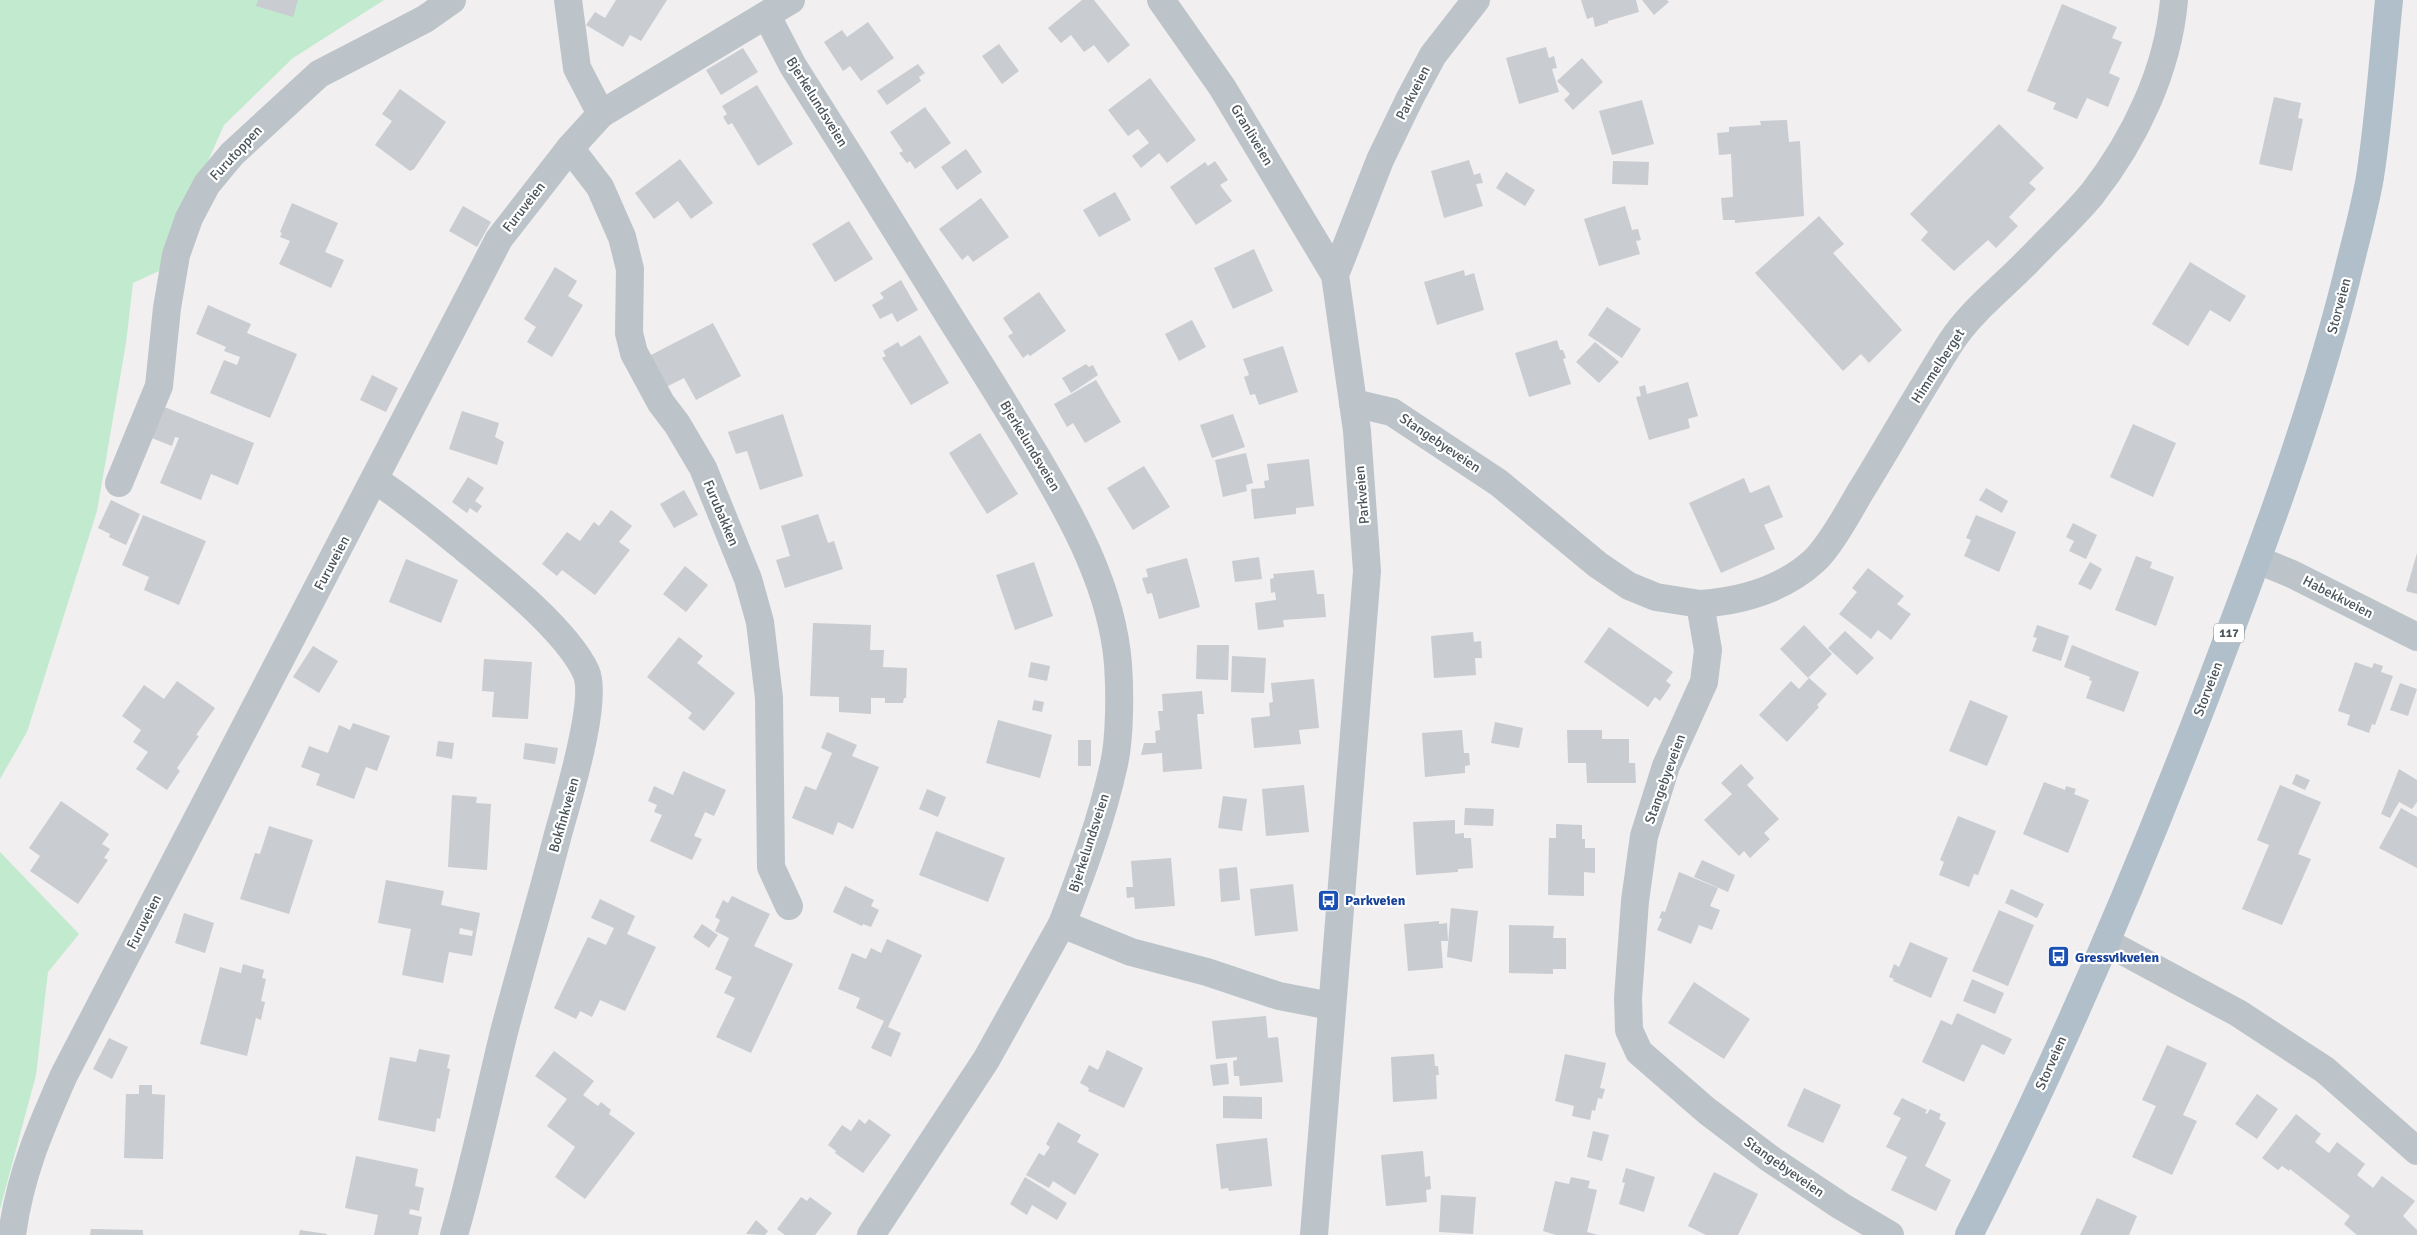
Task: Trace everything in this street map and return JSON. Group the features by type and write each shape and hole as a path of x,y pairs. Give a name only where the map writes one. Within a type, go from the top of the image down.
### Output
{"main road":[{"name":"Storveien","path":"1969,1235 2014,1147 2106,942 2162,810 2258,560 2316,388 2357,234 2370,177 2389,0"}],"street":[{"name":"Furutoppen","path":"119,483 159,386 153,329 189,218 208,184 232,154 319,74 425,19 452,0"},
{"path":"568,0 577,68 601,114"},
{"name":"Furuveien","path":"12,1235 16,1202 33,1144 64,1075 147,918 197,816 375,480 499,239 570,148 601,114 791,0"},
{"name":"Granliveien","path":"1160,0 1222,87 1335,275"},
{"name":"Parkveien","path":"1314,1235 1331,1006 1354,754 1367,571 1354,403 1335,275 1380,160 1410,98 1433,55 1476,0"},
{"name":"Himmelberget","path":"1700,604 1730,602 1757,594 1787,580 1815,560 1843,521 1952,340 1989,296 2026,263 2091,194 2128,142 2154,85 2172,21 2174,0"},
{"name":"Bjerkelundsveien","path":"767,16 793,66 998,391 1075,522 1096,574 1114,633 1118,665 1118,709 1114,763 1084,867 1062,924 986,1060 871,1235"},
{"name":"Furubakken","path":"570,148 600,187 622,237 630,269 629,333 634,353 661,403 677,424 703,468 748,579 760,622 769,698 771,867 788,906"},
{"name":"Stangebyeveien","path":"1354,403 1392,412 1490,477 1598,566 1629,586 1656,597 1700,604 1708,650 1704,682 1666,766 1644,836 1635,901 1628,998 1629,1030 1639,1052 1707,1111 1769,1158 1841,1206 1890,1235"},
{"name":"Bokfinkveien","path":"375,480 408,500 513,590 574,650 588,675 588,706 576,773 504,1036 470,1179 454,1235"},
{"name":"Habekkveien","path":"2258,560 2292,574 2417,637"},
{"path":"1062,924 1131,952 1207,972 1279,996 1331,1006"},
{"path":"2106,942 2238,1013 2325,1070 2417,1151"}],"green space":[{"path":"0,0 384,0 293,58 224,125 159,271 133,283 126,343 97,511 27,732 0,779"},
{"path":"0,852 79,934 48,972 36,1075 0,1209"}],"building":[{"path":"258,0 298,0 293,17 256,6"},
{"path":"616,0 667,0 641,41 630,35 623,47 586,25 595,12 605,18"},
{"path":"1082,0 1094,0 1130,45 1108,63 1094,45 1084,52 1071,35 1061,43 1048,28"},
{"path":"1581,0 1636,0 1639,12 1595,27 1593,17 1587,19"},
{"path":"1642,0 1667,0 1669,2 1654,15"},
{"path":"2062,4 2117,27 2112,38 2122,42 2109,73 2120,78 2108,107 2087,98 2077,119 2053,109 2056,103 2027,91"},
{"path":"868,22 894,58 861,81 850,66 843,71 824,42 842,30 847,37"},
{"path":"999,44 1019,71 1002,84 982,56"},
{"path":"1546,47 1549,58 1554,56 1557,68 1552,69 1559,92 1519,104 1506,58"},
{"path":"743,48 758,72 721,95 706,70"},
{"path":"1582,58 1603,82 1573,110 1564,100 1570,94 1557,81"},
{"path":"918,64 925,73 919,77 921,81 887,105 877,91"},
{"path":"1150,78 1196,140 1167,163 1159,153 1141,168 1132,156 1149,143 1138,129 1128,136 1108,110"},
{"path":"757,85 793,144 758,166 732,123 728,125 723,117 727,114 722,106"},
{"path":"400,89 446,122 414,169 410,171 375,145 392,121 382,114"},
{"path":"2274,97 2301,103 2298,118 2303,119 2292,171 2259,164"},
{"path":"1642,100 1654,144 1612,155 1599,111"},
{"path":"925,107 951,143 915,169 910,161 907,163 899,153 903,151 890,132"},
{"path":"1787,120 1789,142 1800,141 1804,216 1735,223 1735,220 1723,220 1721,198 1733,197 1731,154 1719,155 1717,133 1729,132 1729,127 1761,125 1760,121"},
{"path":"1999,124 2044,168 2029,183 2036,189 2009,217 2018,226 1996,248 1988,240 1954,271 1921,240 1928,232 1910,214"},
{"path":"966,149 982,172 957,190 941,167"},
{"path":"680,159 713,203 691,219 678,201 654,219 635,193"},
{"path":"1469,160 1474,175 1480,173 1483,183 1476,184 1483,206 1444,218 1431,171"},
{"path":"1215,161 1228,180 1220,185 1232,201 1196,225 1170,187 1205,162 1208,166"},
{"path":"1613,161 1649,162 1648,185 1612,184"},
{"path":"1506,172 1535,190 1525,206 1496,188"},
{"path":"1115,192 1131,220 1099,237 1083,210"},
{"path":"981,198 1009,237 973,262 968,255 962,260 939,229"},
{"path":"292,203 338,223 325,252 344,260 331,288 279,264 290,241 280,237 282,233 280,232"},
{"path":"463,206 491,222 477,247 449,231"},
{"path":"1625,206 1632,230 1638,229 1641,240 1636,241 1640,254 1599,266 1584,219"},
{"path":"1819,216 1844,244 1833,253 1902,330 1869,363 1861,354 1843,371 1755,273"},
{"path":"849,221 873,259 835,282 812,244"},
{"path":"1254,249 1273,291 1233,309 1214,268"},
{"path":"2190,262 2246,296 2230,322 2210,310 2188,346 2152,324"},
{"path":"555,267 577,281 568,296 583,305 552,357 527,342 536,327 524,319"},
{"path":"1464,270 1465,276 1474,273 1484,310 1437,325 1424,282"},
{"path":"901,280 918,310 897,322 892,313 880,319 872,305 884,298 880,293"},
{"path":"1039,292 1066,331 1030,356 1028,354 1023,358 1008,336 1013,333 1003,318"},
{"path":"208,305 251,324 247,333 297,354 270,418 210,393 224,360 237,365 240,357 224,351 226,347 196,334"},
{"path":"1607,307 1641,329 1622,358 1588,335"},
{"path":"1192,320 1206,347 1179,361 1165,334"},
{"path":"713,323 741,376 696,400 684,378 666,387 649,356"},
{"path":"920,335 949,383 911,405 882,358 886,356 883,351 898,342 901,347"},
{"path":"1557,340 1560,350 1563,350 1566,358 1563,359 1571,384 1529,397 1515,353"},
{"path":"1595,342 1619,362 1599,383 1576,362"},
{"path":"1283,346 1298,392 1259,405 1255,394 1250,395 1244,377 1249,375 1243,359"},
{"path":"1086,364 1089,367 1093,365 1098,375 1071,393 1062,378"},
{"path":"372,375 398,388 386,412 360,400"},
{"path":"1096,380 1121,422 1085,443 1073,423 1067,427 1054,404"},
{"path":"1688,382 1698,416 1688,419 1690,428 1649,440 1636,397 1641,396 1639,387 1645,385 1647,394"},
{"path":"162,406 254,443 238,485 211,474 201,500 160,483 179,438 175,437 172,446 149,437"},
{"path":"462,411 499,423 495,437 504,442 497,465 449,449"},
{"path":"783,414 803,476 760,490 747,451 736,454 728,432"},
{"path":"1233,414 1245,447 1212,458 1200,425"},
{"path":"2133,424 2176,443 2153,497 2110,477"},
{"path":"980,433 1018,494 987,514 949,453"},
{"path":"1246,453 1253,483 1246,485 1247,491 1223,497 1215,460"},
{"path":"1309,459 1314,506 1296,508 1296,514 1254,519 1251,489 1265,488 1264,481 1269,480 1267,464"},
{"path":"1144,466 1170,507 1133,530 1107,488"},
{"path":"468,477 484,488 475,501 482,506 477,513 470,508 467,513 452,502"},
{"path":"1744,478 1750,493 1769,485 1783,517 1764,525 1775,549 1721,573 1689,503"},
{"path":"1986,488 2008,501 2002,513 1979,500"},
{"path":"684,490 698,515 674,528 660,504"},
{"path":"111,500 140,514 126,545 109,537 110,534 98,528"},
{"path":"611,510 632,526 619,542 630,550 595,595 562,570 557,576 542,564 567,532 580,541 594,522 599,526"},
{"path":"818,514 828,543 834,541 843,569 785,588 776,560 790,556 781,526"},
{"path":"143,515 206,541 179,605 144,590 149,577 122,565"},
{"path":"1976,515 2016,532 1999,572 1964,556 1971,540 1966,538"},
{"path":"2073,523 2097,535 2086,559 2069,551 2074,541 2066,537"},
{"path":"2417,553 2417,594 2406,591"},
{"path":"2136,556 2152,562 2150,568 2174,577 2156,626 2115,610"},
{"path":"1259,557 1262,579 1235,582 1232,561"},
{"path":"1187,558 1200,607 1159,619 1152,593 1147,594 1142,578 1148,577 1146,569"},
{"path":"406,559 458,580 441,623 389,602"},
{"path":"1034,562 1053,616 1015,630 996,575"},
{"path":"2090,562 2102,569 2091,590 2078,584"},
{"path":"685,566 708,585 686,612 663,594"},
{"path":"1868,568 1904,596 1897,604 1911,614 1891,640 1878,630 1871,639 1839,614 1857,592 1852,588"},
{"path":"1314,570 1317,594 1324,594 1326,617 1283,620 1284,627 1258,630 1255,603 1276,600 1275,592 1271,593 1270,579 1274,578 1273,574"},
{"path":"813,623 871,625 870,650 884,650 883,667 907,668 906,698 904,698 903,703 885,703 885,698 871,698 871,714 839,712 839,697 810,696"},
{"path":"1804,625 1832,654 1808,678 1780,649"},
{"path":"2037,625 2069,636 2061,661 2032,651 2037,638 2033,637"},
{"path":"1609,627 1673,672 1666,681 1671,685 1660,701 1655,697 1648,707 1584,662"},
{"path":"1845,631 1874,658 1857,675 1828,648"},
{"path":"1473,632 1474,642 1481,641 1482,658 1475,658 1476,675 1434,678 1431,636"},
{"path":"679,637 703,656 697,663 735,693 704,731 688,718 692,713 647,677"},
{"path":"1197,645 1229,645 1228,680 1196,679"},
{"path":"2072,645 2139,672 2124,712 2086,698 2092,681 2089,680 2090,677 2064,667"},
{"path":"313,646 338,661 319,693 293,677"},
{"path":"1232,656 1266,658 1264,693 1231,692"},
{"path":"484,659 532,662 528,719 492,717 494,692 482,691"},
{"path":"1031,662 1050,666 1047,681 1028,677"},
{"path":"2355,662 2372,668 2374,663 2383,666 2381,672 2393,676 2375,725 2372,724 2369,733 2347,725 2350,715 2338,711"},
{"path":"1809,678 1827,694 1817,705 1819,707 1787,742 1759,715 1791,681 1799,689"},
{"path":"1314,679 1319,728 1299,730 1301,744 1254,748 1251,718 1270,716 1269,703 1273,702 1271,683"},
{"path":"177,681 215,708 196,735 199,736 177,768 180,771 167,790 136,769 148,752 133,742 141,730 122,716 144,685 164,699"},
{"path":"2400,683 2417,689 2408,716 2390,710"},
{"path":"1202,691 1204,714 1197,714 1202,769 1163,772 1162,753 1141,755 1144,743 1156,743 1155,731 1160,730 1158,711 1163,711 1162,694"},
{"path":"1034,700 1044,702 1042,712 1032,710"},
{"path":"1970,700 2008,716 1987,766 1949,751"},
{"path":"998,720 1052,735 1040,778 986,763"},
{"path":"1495,722 1523,728 1519,748 1491,743"},
{"path":"353,723 390,736 377,771 366,767 354,799 316,785 320,774 301,767 309,746 328,753 339,725 350,730"},
{"path":"1462,730 1464,753 1469,753 1470,765 1465,766 1465,773 1425,777 1422,733"},
{"path":"1567,730 1602,730 1602,739 1629,739 1629,763 1635,763 1636,783 1587,783 1586,763 1568,763"},
{"path":"827,732 857,745 852,756 879,767 853,829 838,822 833,835 792,818 805,786 816,790 832,753 821,748"},
{"path":"1078,740 1091,740 1091,766 1078,766"},
{"path":"438,741 454,743 452,759 436,756"},
{"path":"525,743 558,748 555,764 523,759"},
{"path":"1741,764 1754,778 1747,785 1779,819 1764,833 1770,839 1750,858 1744,851 1739,856 1704,820 1732,794 1721,783"},
{"path":"2399,769 2417,780 2417,802 2412,809 2399,802 2390,818 2381,814"},
{"path":"683,771 726,790 714,816 705,812 694,836 702,839 692,860 650,841 662,815 654,812 657,805 648,801 654,786 673,795"},
{"path":"2296,774 2310,780 2305,790 2292,784"},
{"path":"2044,782 2065,790 2066,786 2076,789 2074,794 2089,800 2068,853 2023,834"},
{"path":"1304,785 1309,832 1266,836 1262,789"},
{"path":"2280,785 2321,802 2298,854 2311,859 2282,925 2242,909 2269,845 2257,840"},
{"path":"927,789 946,797 938,817 919,809"},
{"path":"452,795 477,797 476,803 491,804 487,870 448,867"},
{"path":"1223,796 1247,799 1242,831 1218,828"},
{"path":"61,801 109,834 102,844 110,849 104,858 108,860 78,904 30,871 40,856 29,848"},
{"path":"1465,808 1494,809 1493,826 1464,825"},
{"path":"2401,808 2417,817 2417,868 2379,848"},
{"path":"1958,816 1996,831 1978,875 1974,874 1969,887 1939,875 1944,862 1940,860"},
{"path":"1455,820 1455,834 1464,833 1464,838 1471,838 1473,868 1458,869 1458,872 1416,875 1413,822"},
{"path":"1556,824 1582,825 1582,839 1585,839 1585,848 1595,848 1595,873 1584,872 1584,896 1548,895 1549,838 1556,838"},
{"path":"269,826 313,840 289,914 240,899 255,853 260,854"},
{"path":"936,831 1005,858 988,902 919,875"},
{"path":"1171,858 1175,906 1135,909 1134,897 1127,898 1126,887 1133,887 1131,861"},
{"path":"1702,860 1735,875 1728,892 1694,877"},
{"path":"1237,867 1240,900 1221,902 1219,869"},
{"path":"1679,872 1718,888 1710,906 1720,910 1712,930 1699,925 1691,944 1657,930 1662,919 1659,918 1662,911 1665,912"},
{"path":"386,880 444,891 441,905 480,913 472,956 449,952 443,983 402,975 411,929 378,923","holes":["460,928 473,931 472,936 459,934"]},
{"path":"1293,884 1298,931 1255,936 1250,889"},
{"path":"845,886 874,900 871,906 879,910 871,927 863,924 862,926 833,912"},
{"path":"2011,889 2044,904 2037,918 2005,903"},
{"path":"732,896 770,914 754,946 793,964 751,1053 716,1037 735,998 724,993 732,977 715,969 729,938 715,931 720,920 715,917 723,900 728,903"},
{"path":"600,899 635,916 627,934 656,947 625,1011 600,1000 592,1017 580,1011 576,1019 554,1008 588,937 606,945 614,928 591,918"},
{"path":"1451,908 1478,911 1472,962 1447,957"},
{"path":"1999,910 2034,925 2008,986 1972,971"},
{"path":"184,913 214,923 205,953 175,943"},
{"path":"1439,921 1439,924 1447,923 1448,941 1441,941 1443,968 1408,971 1404,924"},
{"path":"702,924 718,935 709,948 693,937"},
{"path":"1509,925 1554,926 1553,938 1566,938 1566,969 1553,969 1553,974 1509,973"},
{"path":"887,939 922,955 888,1027 901,1033 891,1057 871,1048 884,1021 856,1008 860,998 838,989 852,953 866,959 871,948 881,953"},
{"path":"1910,942 1948,958 1931,998 1893,981 1894,979 1889,977 1894,964 1899,967"},
{"path":"243,964 264,970 262,978 266,979 261,1001 265,1002 261,1020 256,1018 247,1056 200,1044 220,967 241,973"},
{"path":"1972,979 2004,993 1995,1014 1963,1001"},
{"path":"1694,982 1750,1019 1724,1059 1668,1023"},
{"path":"1957,1013 2012,1039 2004,1055 1982,1044 1964,1082 1922,1062 1941,1020 1952,1025"},
{"path":"1266,1016 1268,1038 1278,1037 1283,1082 1240,1086 1239,1076 1234,1076 1233,1061 1237,1060 1237,1057 1216,1059 1212,1021"},
{"path":"109,1038 128,1047 112,1079 93,1069"},
{"path":"2167,1045 2207,1063 2183,1115 2197,1121 2172,1175 2132,1157 2156,1106 2142,1100"},
{"path":"419,1049 450,1055 447,1068 450,1069 440,1119 437,1118 435,1132 378,1120 390,1057 416,1062"},
{"path":"1107,1050 1143,1068 1124,1108 1088,1091 1089,1088 1080,1083 1089,1065 1098,1070"},
{"path":"554,1051 594,1081 583,1095 598,1106 601,1102 611,1110 609,1114 635,1133 585,1199 555,1177 575,1147 547,1126 567,1099 535,1076"},
{"path":"1434,1054 1435,1066 1438,1066 1439,1075 1436,1075 1437,1099 1393,1102 1391,1057"},
{"path":"1565,1054 1606,1063 1600,1088 1605,1089 1602,1099 1598,1098 1595,1111 1592,1110 1590,1120 1572,1116 1574,1106 1555,1101"},
{"path":"1227,1063 1229,1084 1213,1086 1210,1065"},
{"path":"139,1085 152,1085 152,1094 165,1095 163,1159 124,1158 126,1094 139,1094"},
{"path":"1804,1088 1841,1105 1823,1143 1787,1126"},
{"path":"2257,1094 2278,1109 2257,1139 2235,1124"},
{"path":"1223,1096 1262,1097 1262,1119 1223,1118"},
{"path":"1902,1098 1927,1110 1925,1113 1927,1114 1930,1109 1941,1114 1939,1119 1946,1123 1925,1166 1951,1180 1936,1211 1891,1190 1907,1157 1886,1147 1901,1118 1893,1114"},
{"path":"2296,1114 2321,1134 2315,1142 2329,1153 2337,1142 2365,1164 2357,1175 2373,1188 2382,1176 2415,1201 2403,1216 2417,1230 2417,1235 2357,1235 2344,1224 2350,1216 2290,1169 2289,1171 2282,1166 2278,1170 2262,1158"},
{"path":"859,1119 865,1124 869,1119 891,1135 863,1173 835,1153 836,1151 828,1145 842,1125 851,1131"},
{"path":"1058,1122 1081,1135 1077,1142 1099,1154 1075,1195 1053,1181 1049,1188 1026,1175 1039,1153 1044,1156 1050,1147 1046,1144"},
{"path":"1593,1131 1609,1135 1602,1161 1587,1157"},
{"path":"1267,1138 1272,1186 1229,1191 1228,1188 1221,1189 1216,1144"},
{"path":"1423,1151 1425,1177 1430,1176 1431,1189 1426,1190 1427,1202 1386,1206 1381,1155"},
{"path":"356,1156 418,1169 415,1186 424,1188 419,1211 410,1209 409,1214 422,1217 418,1235 374,1235 378,1215 345,1208"},
{"path":"1626,1168 1655,1177 1644,1212 1619,1204 1625,1183 1622,1182"},
{"path":"1714,1172 1758,1194 1738,1235 1706,1235 1688,1226"},
{"path":"1025,1177 1067,1203 1057,1220 1032,1205 1027,1215 1010,1204"},
{"path":"1571,1177 1590,1181 1588,1188 1597,1190 1587,1232 1598,1235 1556,1235 1543,1231 1555,1181 1569,1184"},
{"path":"1441,1195 1476,1197 1473,1234 1439,1232"},
{"path":"801,1197 807,1201 810,1197 832,1213 815,1235 785,1235 777,1229"},
{"path":"2097,1198 2137,1216 2129,1235 2080,1235"},
{"path":"756,1220 768,1231 765,1235 746,1234"},
{"path":"91,1229 143,1230 143,1235 90,1235"},
{"path":"300,1230 327,1234 327,1235 299,1235"}],"place":[{"name":"Parkveien","path":"1329,900"},
{"name":"Gressvikveien","path":"2059,957"}]}
